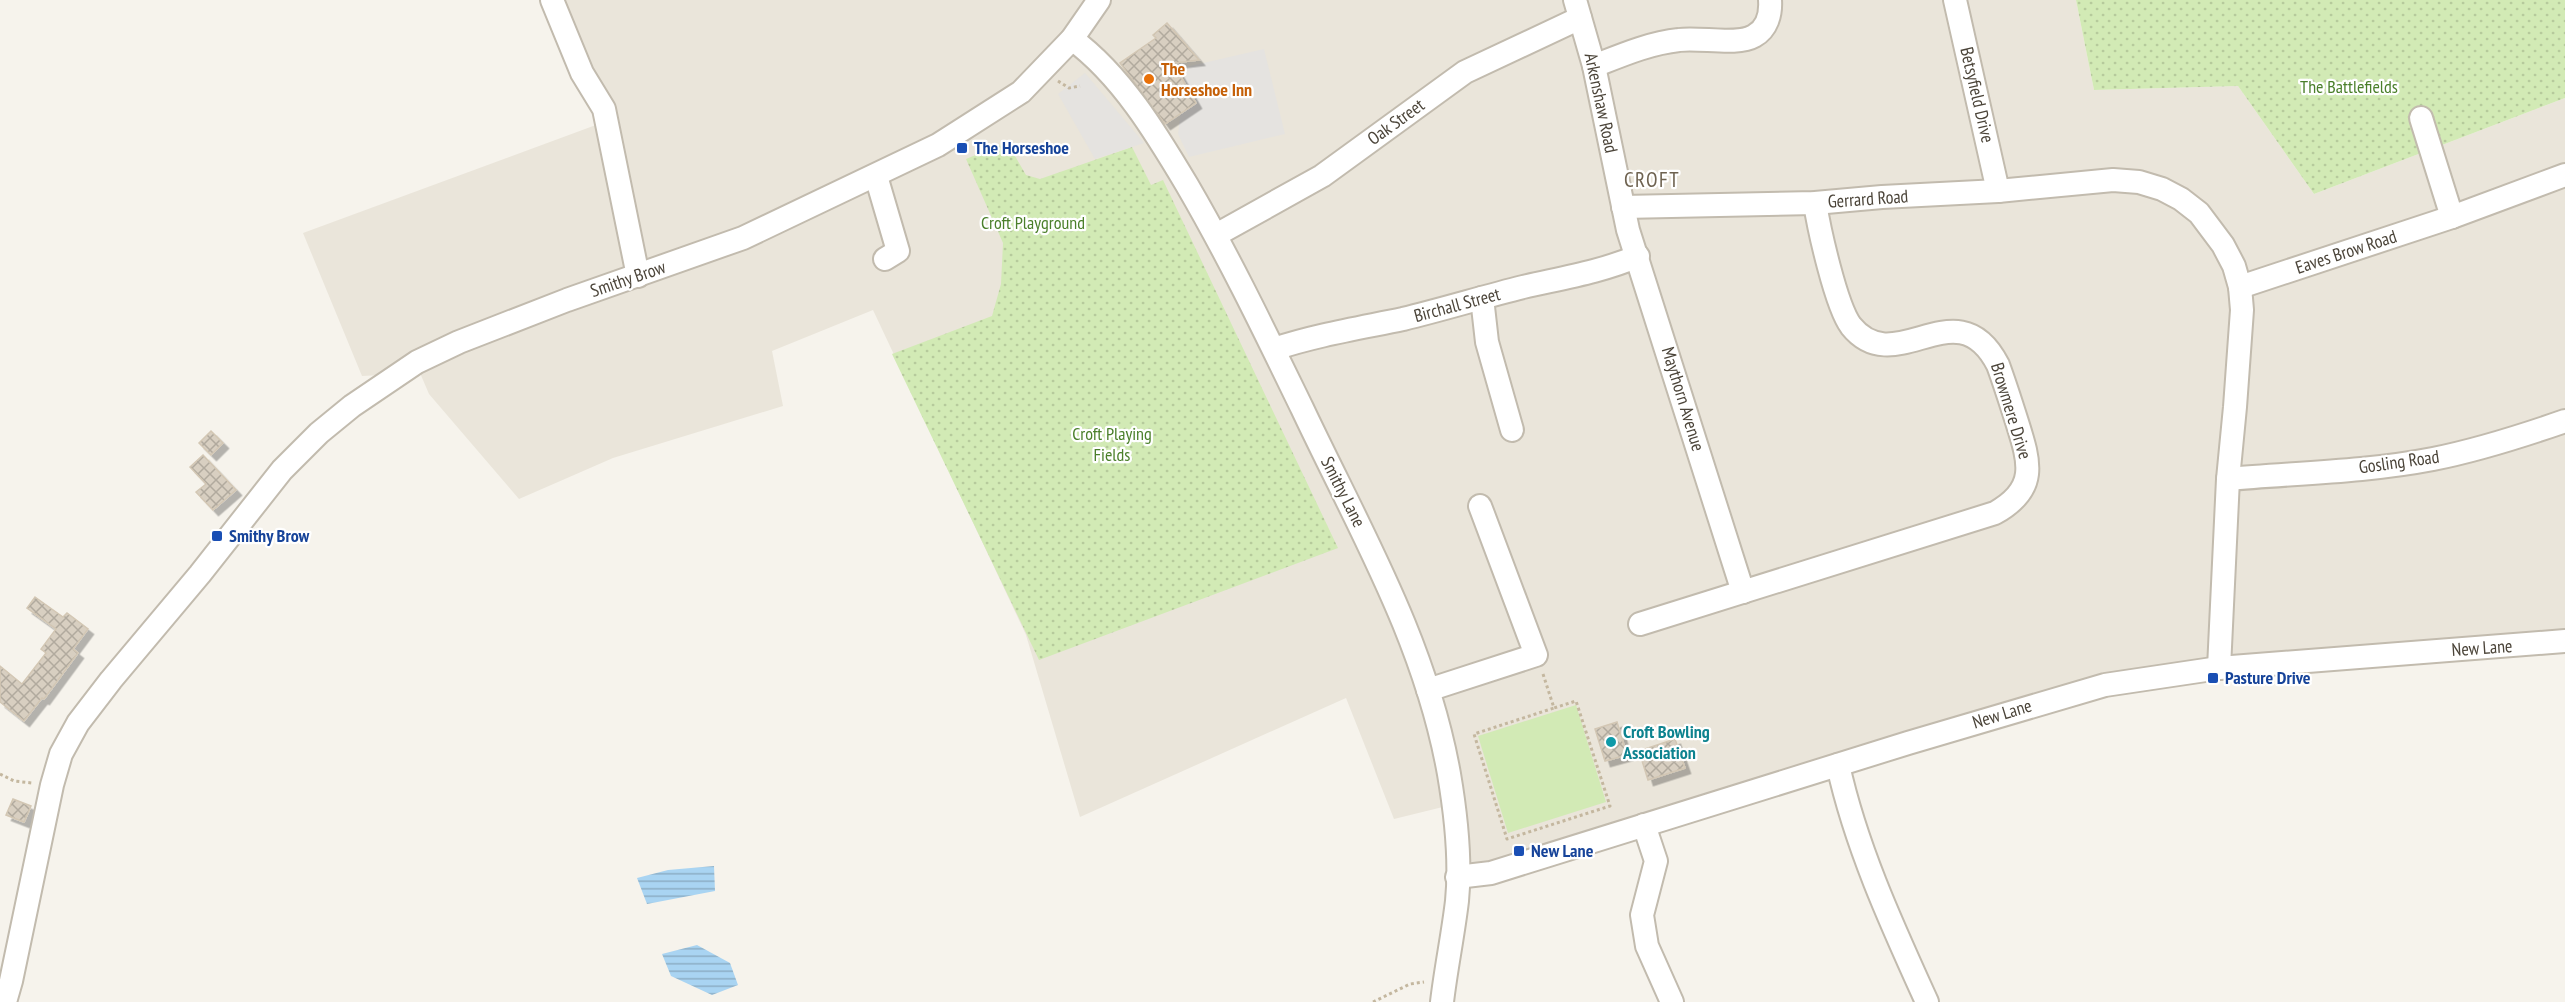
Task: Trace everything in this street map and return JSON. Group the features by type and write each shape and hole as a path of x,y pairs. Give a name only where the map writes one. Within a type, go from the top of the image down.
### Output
{"street":[{"path":"552,0 582,73 604,109 638,276"},
{"name":"Smithy Brow","path":"5,1002 52,785 61,754 85,715 282,470 319,433 352,406 417,362 510,321 743,238 938,145 1002,106 1036,78 1072,39 1100,0"},
{"path":"1594,66 1645,47 1678,40 1747,39 1761,31 1766,23 1770,15 1770,0"},
{"name":"Betsyfield Drive","path":"1955,0 1998,191"},
{"name":"Arkenshaw Road","path":"1578,9 1594,66 1623,207"},
{"name":"Oak Street","path":"1216,235 1322,176 1465,72 1578,9"},
{"name":"Smithy Lane","path":"1072,39 1091,55 1154,131 1216,235 1383,570 1416,651 1449,774 1454,809 1456,903 1443,991"},
{"path":"2421,118 2452,217"},
{"name":"Eaves Brow Road","path":"2240,287 2452,217 2565,174"},
{"path":"876,176 898,251 885,259"},
{"name":"Gerrard Road","path":"1623,207 1815,203 1882,196 1998,191 2113,180 2139,182 2162,189 2181,199 2199,213 2223,245 2234,267 2240,287"},
{"name":"Browmere Drive","path":"1640,624 1995,513 2009,505 2025,485 2028,472 2025,449 1998,365 1985,343 1975,337 1953,331 1939,332 1899,344 1885,344 1860,335 1845,315 1820,231 1815,203"},
{"name":"Maythorn Avenue","path":"1623,207 1743,592"},
{"name":"Birchall Street","path":"1274,349 1304,339 1404,318 1577,276 1638,256"},
{"path":"2219,668 2228,479 2242,310 2240,287"},
{"path":"1482,298 1492,394 1512,430"},
{"name":"Gosling Road","path":"2228,479 2383,466 2433,459 2482,447 2565,421"},
{"path":"1428,690 1536,655 1480,506"},
{"name":"New Lane","path":"1457,877 1491,873 2105,685 2219,668 2565,641"},
{"path":"1838,765 1847,806 1889,917 1927,1002"},
{"path":"1644,825 1656,861 1642,915 1647,946 1672,1002"},
{"path":"1443,991 1458,1002"}],"path":[{"path":"1056,80 1069,88 1080,86"},
{"path":"1536,655 1554,708"},
{"path":"1576,701 1610,806 1507,839 1474,734 1554,708 1576,701"},
{"path":"0,774 14,781 52,785"},
{"path":"1373,1002 1410,984 1443,991"}],"shaded area":[{"path":"552,0 2076,0 2094,90 2238,86 2314,194 2565,98 2565,630 2142,678 1457,877 1455,804 1394,819 1346,698 1080,817 1026,635 873,310 772,351 783,406 613,458 519,499 429,394 420,373 362,376 303,233 604,122"},
{"path":"1264,49 1285,134 1189,157 1178,134 1186,67"},
{"path":"1085,73 1144,143 1095,159 1058,94"}],"green space":[{"name":"The Battlefields","path":"2076,0 2565,0 2565,98 2314,194 2238,86 2094,90"},
{"name":"Croft Playing Fields","path":"1007,142 1026,175 1040,179 1132,147 1151,185 1163,180 1338,548 1039,660 892,354 992,316 1001,284 1003,243 966,159"},
{"path":"1576,705 1606,802 1508,833 1478,736"}],"water":[{"path":"714,866 715,891 647,904 637,878 668,870"},
{"path":"697,945 730,963 738,985 712,995 671,976 662,954"}],"building":[{"path":"1167,23 1199,60 1173,63 1196,103 1165,124 1120,63 1156,38 1153,35"},
{"path":"211,431 223,443 211,455 199,443"},
{"path":"203,455 236,490 213,510 196,492 206,484 190,467"},
{"path":"35,597 63,617 67,613 88,629 73,649 78,653 44,699 42,698 24,721 0,702 0,666 22,684 46,653 41,649 56,629 27,608"},
{"name":"Croft Bowling Association","path":"1617,722 1627,755 1605,761 1595,729"},
{"path":"1675,739 1685,768 1648,780 1639,751"},
{"path":"13,799 31,806 24,822 6,815"}],"place":[{"name":"The Horseshoe Inn","path":"1149,79"},
{"name":"The Horseshoe","path":"962,148"},
{"name":"Smithy Brow","path":"217,536"},
{"name":"Pasture Drive","path":"2213,678"},
{"name":"Croft Bowling Association","path":"1611,742"},
{"name":"New Lane","path":"1519,851"}],"district":[{"name":"CROFT","path":"1652,180"}],"park label":[{"name":"Croft Playground","path":"1033,223"}]}
